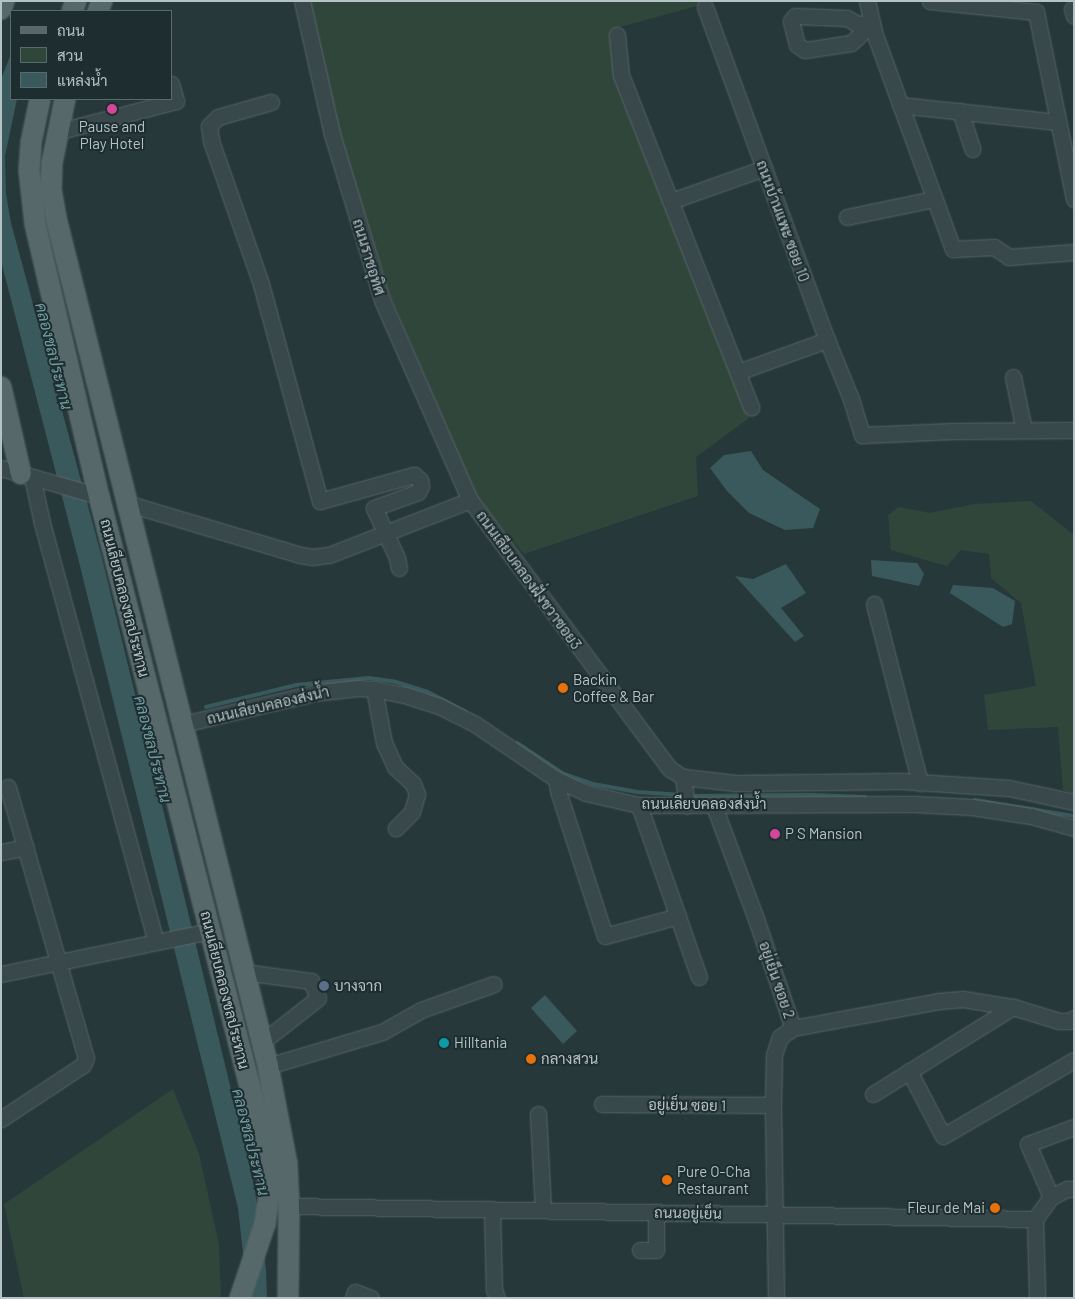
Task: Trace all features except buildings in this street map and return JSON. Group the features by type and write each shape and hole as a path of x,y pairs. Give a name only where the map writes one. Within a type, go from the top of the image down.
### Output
{"main road":[{"path":"1,9 4,1"},
{"name":"ถนนเลียบคลองชลประทาน","path":"40,100 31,143 30,193 35,224 99,496 262,1134 267,1166 268,1207 265,1224 240,1298"},
{"name":"ถนนเลียบคลองชลประทาน","path":"65,100 56,132 52,163 51,189 56,218 268,1066 287,1164 289,1206 288,1298"},
{"path":"1,387 27,476"},
{"path":"91,458 101,483 111,489 116,486 117,481 114,455"},
{"path":"123,591 132,564 121,518 126,516 131,523"}],"street":[{"name":"ถนนราชอุทิศ","path":"302,1 332,134 382,300 470,500"},
{"path":"867,1 872,23 900,105 953,249 994,247 1009,256 1074,252"},
{"path":"930,1 1043,4 1058,122 1074,200"},
{"name":"ถนนบ้านแพะ ซอย 10","path":"705,7 827,340 851,399 862,435 1024,430"},
{"path":"795,16 847,18 857,24 872,23 851,44 805,50 797,45 791,21 795,16"},
{"path":"617,35 621,74 751,407"},
{"path":"56,132 176,101 172,87"},
{"path":"271,102 218,117 209,126 211,141 261,284 320,501 414,475 420,480 421,486 418,492 374,508 384,534 397,558 399,568"},
{"path":"900,105 1058,122"},
{"path":"960,111 972,149"},
{"path":"671,201 764,168"},
{"path":"847,217 934,199"},
{"path":"738,372 827,340"},
{"path":"1012,377 1024,430 1074,430"},
{"path":"1,468 99,496"},
{"path":"27,476 42,523 156,942"},
{"name":"ถนนเลียบคลองฝั่งขวาซอย3","path":"126,503 312,557 329,555 470,500 660,758 670,769 684,777"},
{"path":"874,604 920,783"},
{"name":"ถนนเลียบคลองส่งน้ำ","path":"183,724 314,693 358,688 374,689 405,694 439,706 475,724 556,779 586,792 639,805 924,804 1031,816 1074,828"},
{"path":"374,689 384,743 395,767 413,784 417,794 412,812 396,828"},
{"path":"684,777 687,806"},
{"name":"ถนนเลียบคลองส่งน้ำ","path":"684,777 736,783 920,783 1009,788 1074,802"},
{"path":"556,779 559,794 605,936 678,916"},
{"path":"1,1119 83,1064 86,1058 8,788"},
{"path":"639,805 699,977"},
{"name":"อยู่เย็น ซอย 2","path":"714,806 794,1028 780,1037 774,1055 772,1106 776,1298"},
{"path":"1,852 26,847"},
{"path":"1,974 210,931"},
{"path":"244,972 310,981 318,998 262,1042"},
{"path":"268,1066 382,1032 421,1010 494,984"},
{"path":"794,1028 939,1001 963,999 1013,1007 1059,1021 1069,1021 1074,1018"},
{"path":"872,1094 1013,1007"},
{"path":"909,1071 943,1136 1074,1060"},
{"name":"อยู่เย็น ซอย 1","path":"602,1104 772,1106"},
{"path":"538,1114 543,1210"},
{"path":"1051,1197 1028,1144 1074,1127"},
{"path":"1037,1298 1035,1219 1051,1197 1067,1189 1074,1189"},
{"name":"ถนนอยู่เย็น","path":"289,1206 1035,1219"},
{"path":"492,1209 494,1289 497,1298"},
{"path":"640,1250 656,1250 656,1212"},
{"path":"353,1298 355,1292 371,1298"}],"green space":[{"path":"308,1 715,1 613,29 618,86 749,418 696,457 698,496 524,554 478,499 391,298 336,123"},
{"path":"1031,501 1074,535 1074,794 1063,790 1058,727 988,730 984,695 1036,686 1021,603 991,578 989,554 961,550 947,566 891,550 888,515 899,507 930,513 974,504"},
{"path":"173,1089 199,1154 219,1244 221,1298 24,1298 4,1204"}],"water":[{"path":"10,56 10,100 17,100 5,156 6,194 11,223 101,554 254,1184 266,1269 267,1298 248,1298 238,1208 79,562 1,261 1,79"},
{"path":"751,451 763,470 820,509 813,528 785,530 749,513 727,491 710,468 724,455"},
{"path":"871,560 917,563 924,574 919,586 872,576"},
{"path":"786,564 806,593 781,608 804,636 795,642 735,576 753,579"},
{"path":"953,585 993,588 1015,601 1012,624 1003,627 950,593"},
{"path":"545,995 577,1031 563,1044 531,1008"}],"waterway":[{"path":"206,707 296,685 369,678 396,682 426,691 466,712"},
{"path":"517,743 564,774 593,784 637,792 683,795"},
{"path":"690,796 813,795 865,797"},
{"path":"975,800 1074,816"}],"place":[{"name":"Pause and Play Hotel","path":"112,109"},
{"name":"Backin Coffee & Bar","path":"563,688"},
{"name":"P S Mansion","path":"775,834"},
{"name":"บางจาก","path":"324,986"},
{"name":"Hilltania","path":"444,1043"},
{"name":"กลางสวน","path":"531,1059"},
{"name":"Pure O-Cha Restaurant","path":"667,1180"},
{"name":"Fleur de Mai","path":"995,1208"}],"water label":[{"name":"คลองชลประทาน","path":"54,356"},
{"name":"คลองชลประทาน","path":"153,749"},
{"name":"คลองชลประทาน","path":"251,1142"}]}
